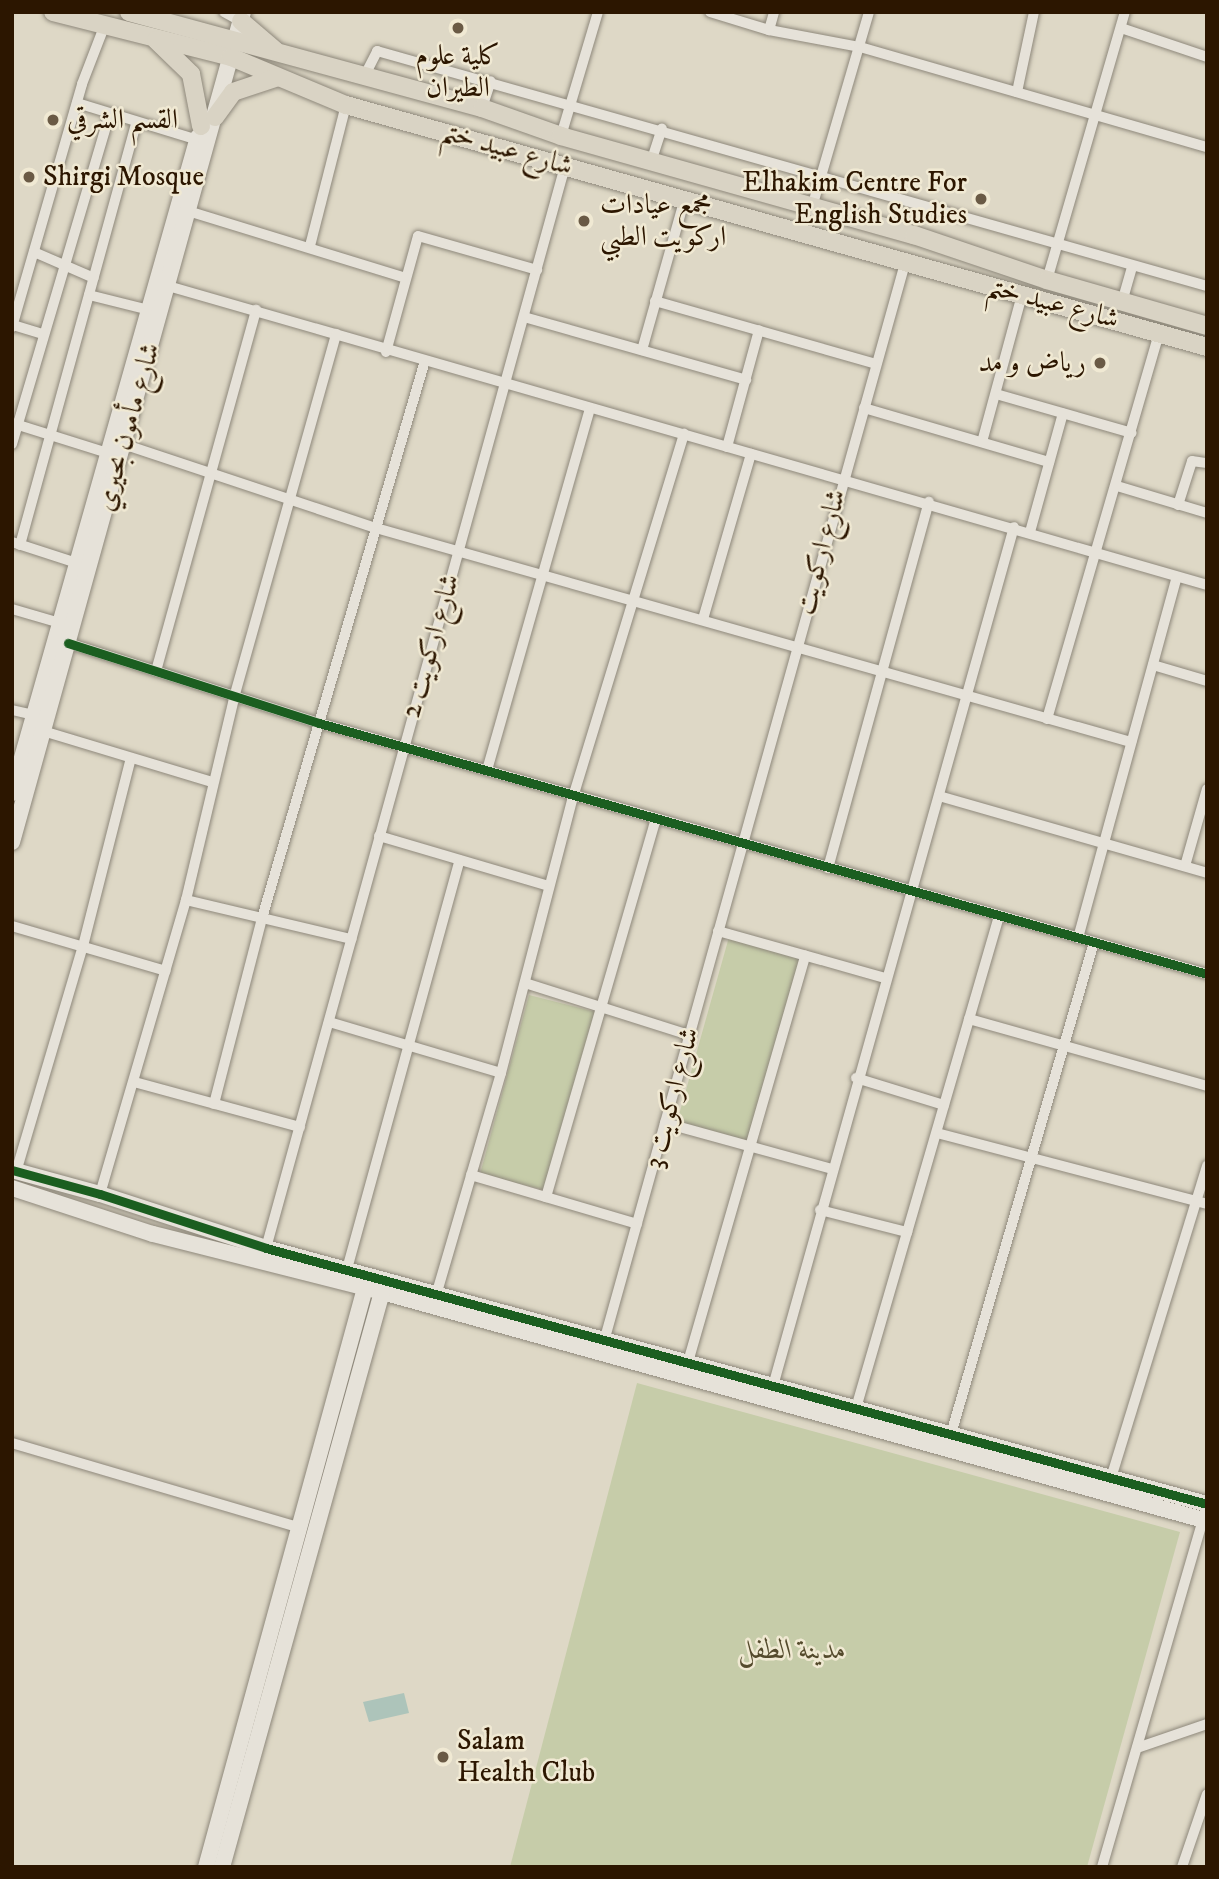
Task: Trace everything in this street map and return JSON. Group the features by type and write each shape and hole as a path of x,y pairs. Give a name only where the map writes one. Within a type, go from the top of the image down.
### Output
{"main road":[{"name":"شارع عبيد ختم","path":"53,12 156,40 284,55 365,75 482,108 561,136 652,159 914,235 1047,280 1207,326"},
{"name":"شارع عبيد ختم","path":"132,13 229,48 278,77 346,105 685,198 1207,347"},
{"path":"236,15 284,55"},
{"path":"156,40 191,74 205,131"},
{"path":"205,131 233,92 278,77"}],"street":[{"path":"561,136 598,12"},
{"path":"710,12 769,30 860,47 1207,146"},
{"path":"769,30 774,12"},
{"path":"812,206 824,176 869,12"},
{"path":"1017,92 1034,12"},
{"path":"1047,280 1125,12"},
{"name":"شارع مأمون بحيري","path":"12,793 149,310 229,48 236,15"},
{"path":"43,334 12,326 77,103 104,27"},
{"path":"1121,28 1207,57"},
{"path":"365,75 372,54 377,51 572,103 1057,245 1207,286"},
{"path":"482,108 491,81"},
{"path":"77,103 136,123 205,131"},
{"path":"310,246 346,105"},
{"path":"12,444 15,424 110,114"},
{"path":"77,563 16,543 51,435 136,123"},
{"path":"652,159 662,129"},
{"name":"شارع مأمون بحيري","path":"12,842 188,211 205,131"},
{"name":"شارع اركويت 2","path":"266,1248 565,166"},
{"path":"642,350 685,198"},
{"path":"188,211 310,246 406,278"},
{"path":"386,352 421,234 537,270"},
{"path":"34,252 64,261 94,278"},
{"name":"شارع اركويت","path":"742,843 905,262"},
{"path":"1122,302 1132,266"},
{"path":"167,286 256,310 424,363 929,502 1207,585"},
{"path":"89,295 149,310"},
{"path":"982,442 1022,295"},
{"path":"655,300 876,365"},
{"path":"156,671 256,310"},
{"path":"524,317 746,380"},
{"path":"727,447 759,330"},
{"path":"1047,719 1132,433 1159,332"},
{"path":"100,1194 186,900 235,694 336,334"},
{"path":"214,1104 261,918 424,363"},
{"path":"996,394 1132,433"},
{"path":"487,770 545,575 590,408"},
{"path":"864,408 1049,462"},
{"path":"1030,533 1063,413"},
{"path":"15,424 108,453"},
{"path":"437,1292 501,1073 573,797 631,600 684,434"},
{"path":"123,444 213,471 289,500 376,528 1131,742"},
{"path":"703,619 751,454"},
{"path":"1178,505 1192,461 1207,463"},
{"path":"1116,486 1207,513"},
{"path":"828,868 885,672 929,502"},
{"path":"773,1386 856,1078 1014,527"},
{"path":"1078,938 1177,577"},
{"path":"12,609 60,623"},
{"path":"68,643 235,694 318,723 1207,974"},
{"path":"1153,665 1207,681"},
{"path":"12,710 34,715"},
{"path":"43,731 212,782"},
{"path":"13,1177 83,946 131,758"},
{"path":"1185,866 1207,789"},
{"path":"939,796 1207,873"},
{"path":"546,1197 656,819"},
{"path":"379,836 550,886"},
{"name":"شارع اركويت 3","path":"603,1345 742,843"},
{"path":"347,1269 411,1047 460,860"},
{"path":"186,900 351,939"},
{"path":"856,1408 999,916"},
{"path":"12,926 166,971"},
{"path":"718,932 885,978"},
{"path":"951,1434 1094,942"},
{"path":"688,1362 805,956"},
{"path":"525,984 689,1035"},
{"path":"969,1019 1207,1086"},
{"path":"329,1022 501,1073"},
{"path":"856,1078 944,1105"},
{"path":"134,1082 300,1127"},
{"path":"665,1123 832,1169"},
{"path":"937,1133 1207,1203"},
{"path":"1111,1478 1207,1165"},
{"path":"471,1175 638,1224"},
{"path":"13,1177 100,1194 266,1248 437,1292 603,1345 688,1362 1111,1478 1206,1513"},
{"path":"13,1177 153,1234 365,1289 603,1345 1206,1513"},
{"path":"820,1210 907,1232"},
{"path":"206,1867 365,1289"},
{"path":"222,1867 382,1292"},
{"path":"12,1443 301,1528"},
{"path":"1103,1866 1206,1513"},
{"path":"1137,1748 1207,1724"},
{"path":"1182,1867 1207,1794"}],"green space":[{"path":"729,937 801,958 749,1141 677,1122"},
{"path":"529,995 596,1012 545,1190 480,1174"},
{"name":"مدينة الطفل","path":"637,1383 1180,1532 1087,1867 510,1867"}],"shaded area":[{"path":"404,1693 409,1713 369,1722 363,1702"}],"cycle path":[{"path":"68,643 319,723 1207,974"},
{"path":"12,1170 100,1194 266,1248 1207,1504"}],"place":[{"name":"كلية علوم الطيران","path":"458,28"},
{"name":"القسم الشرقي","path":"53,120"},
{"name":"Shirgi Mosque","path":"29,177"},
{"name":"Elhakim Centre For English Studies","path":"981,199"},
{"name":"مجمع عيادات اركويت الطبي","path":"584,221"},
{"name":"رياض و مد","path":"1100,363"},
{"name":"Salam Health Club","path":"443,1757"}]}
